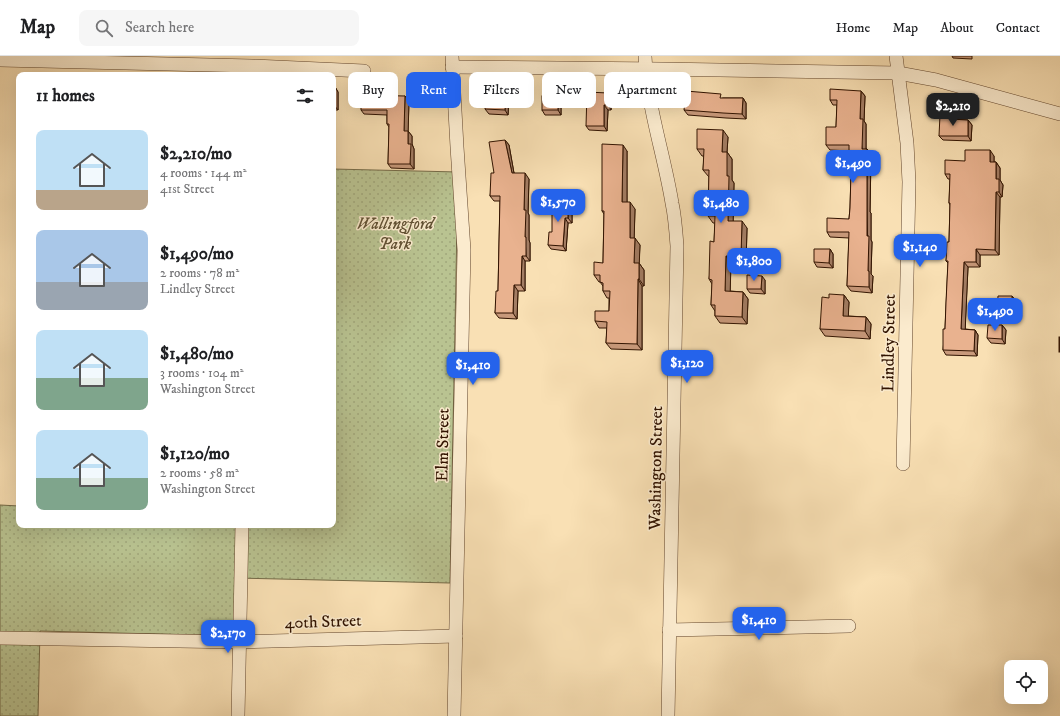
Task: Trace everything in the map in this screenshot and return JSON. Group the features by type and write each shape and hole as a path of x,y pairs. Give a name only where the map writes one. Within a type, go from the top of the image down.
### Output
{"street":[{"name":"Lindley Street","path":"896,56 907,143 909,182 903,464"},
{"path":"0,60 252,66 364,71"},
{"path":"452,61 645,62 898,73 936,80 1060,114"},
{"name":"Elm Street","path":"452,61 464,250 454,716"},
{"name":"Washington Street","path":"645,62 648,94 672,202 677,246 668,716"},
{"path":"238,716 242,528"},
{"path":"669,630 849,626"},
{"name":"40th Street","path":"0,638 239,642 456,636"}],"green space":[{"name":"Wallingford Park","path":"336,169 458,172 450,583 236,578 234,636 40,631 38,716 0,716 0,505 16,506 16,528 336,528"}],"building":[{"path":"830,89 861,91 860,119 863,119 862,149 867,149 867,236 869,236 869,287 847,286 849,232 827,232 827,218 849,219 851,172 849,172 849,145 826,145 826,127 836,127 837,100 830,100"},
{"path":"691,91 721,94 720,98 743,98 742,114 684,110 684,108 691,108"},
{"path":"596,92 604,93 604,126 586,126 587,108 596,108"},
{"path":"398,96 405,96 404,131 408,131 408,144 411,144 410,164 388,164 389,124 387,124 387,110 361,110 361,108 398,108"},
{"path":"485,108 505,108 505,110"},
{"path":"542,108 558,108 558,110 542,110"},
{"path":"940,115 950,115 950,119 968,120 968,136 939,136"},
{"path":"697,129 723,130 722,152 727,152 727,176 729,176 728,221 742,221 741,257 726,256 725,291 743,292 742,317 715,316 715,305 711,305 712,280 709,279 710,241 714,242 715,216 708,216 709,170 703,170 704,149 697,149"},
{"path":"505,140 512,173 525,173 524,210 526,210 526,256 522,256 521,285 514,285 513,313 495,313 496,291 498,291 500,196 490,196 491,173 494,173 489,142"},
{"path":"602,144 623,145 622,202 630,202 630,238 635,238 634,263 639,263 637,344 606,343 607,322 595,321 595,311 609,311 610,291 603,291 603,283 600,282 600,275 594,275 594,262 603,263 604,211 602,211"},
{"path":"965,150 990,150 990,162 996,162 996,179 999,179 999,192 996,192 995,250 976,249 976,262 964,262 961,329 975,330 974,351 943,350 948,261 946,261 947,242 949,242 950,203 950,174 945,174 945,160 965,161"},
{"path":"552,202 568,202 568,218 565,218 563,246 548,245 549,232 552,232"},
{"path":"814,249 830,249 829,263 814,262"},
{"path":"747,275 762,276 761,289 747,289"},
{"path":"829,294 844,295 843,316 866,317 865,331 820,329 822,297 829,298"},
{"path":"998,296 1012,296 1012,312 997,312"},
{"path":"988,325 1002,325 1002,339 987,338"},
{"path":"1060,337 1060,352 1059,352"}]}
